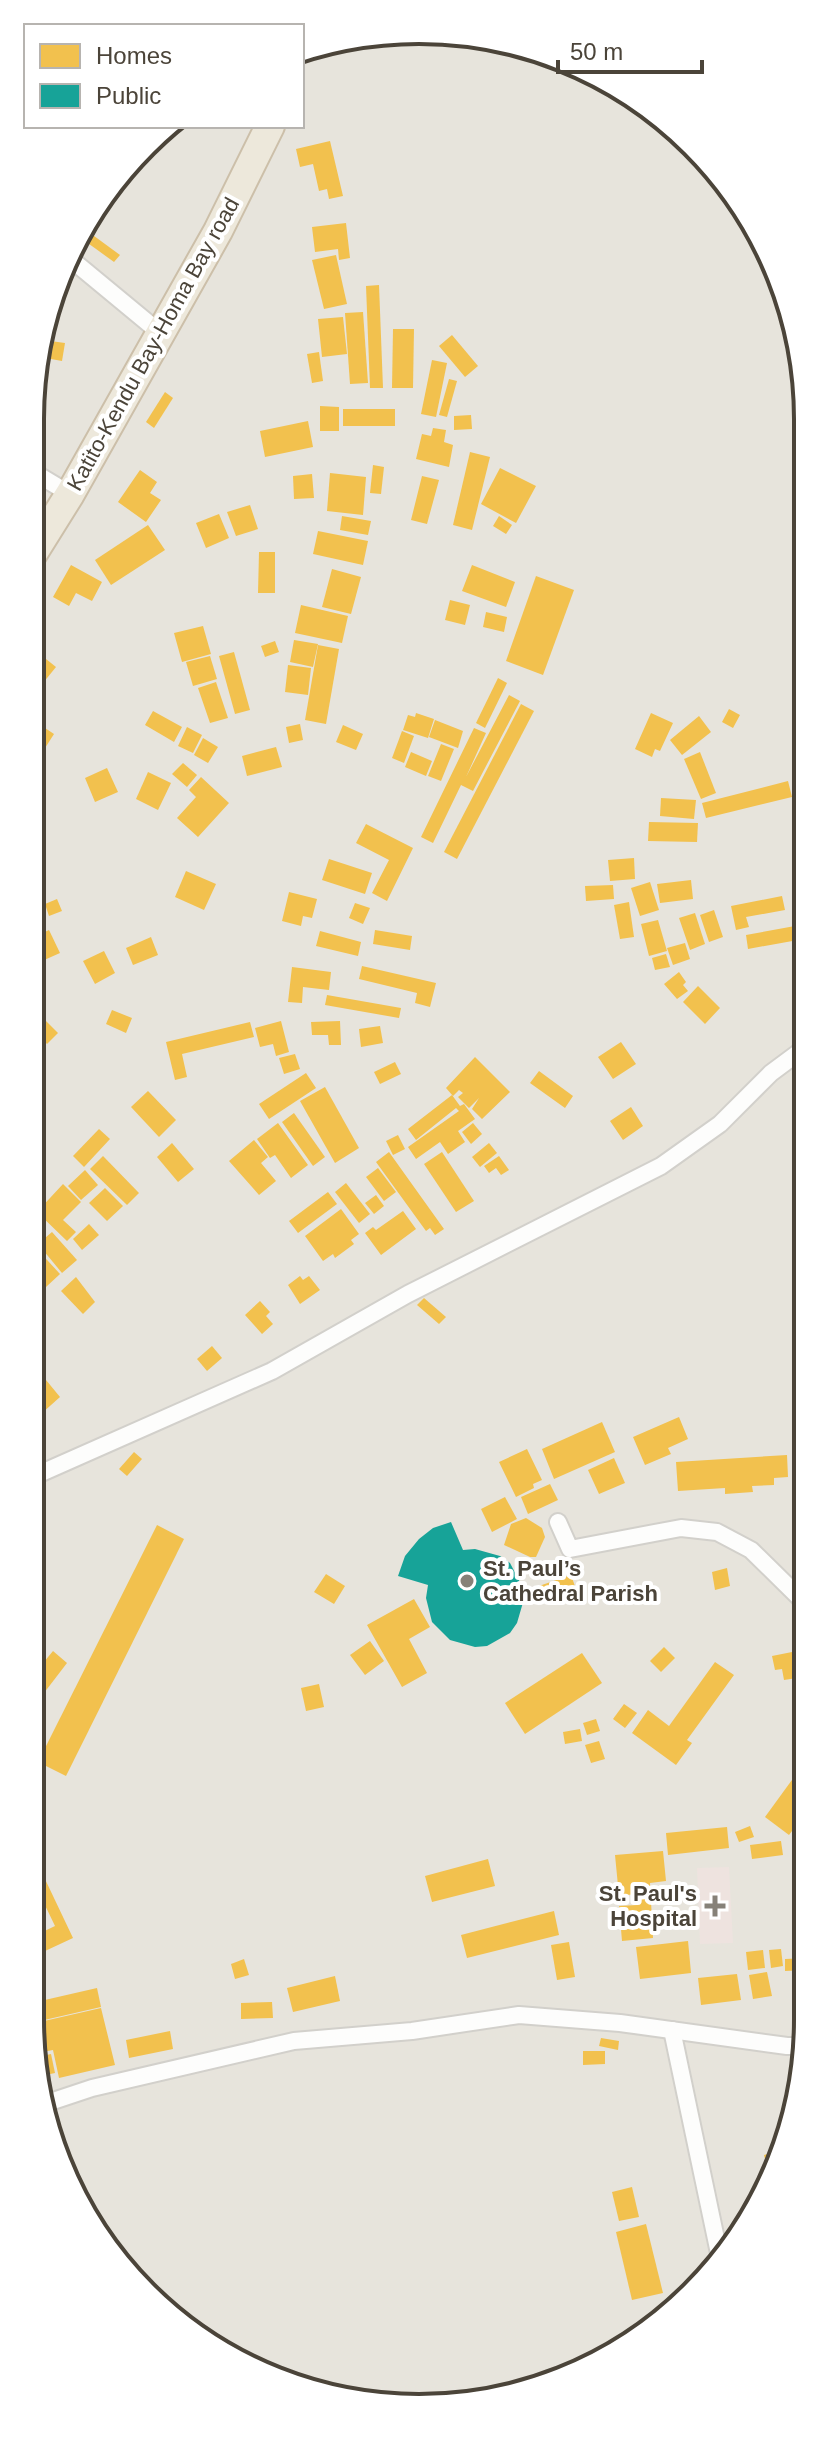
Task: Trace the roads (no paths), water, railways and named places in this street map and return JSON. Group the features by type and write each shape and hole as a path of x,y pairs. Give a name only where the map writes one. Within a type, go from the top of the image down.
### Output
{"highway":[{"name":"Katito-Kendu Bay-Homa Bay road","path":"44,536 218,231 269,128"}],"street":[{"path":"78,265 159,332"},
{"path":"44,478 70,494"},
{"path":"44,1472 272,1371 408,1294 661,1166 720,1124 771,1073 794,1056"},
{"path":"558,1522 570,1549 681,1528 717,1532 751,1550 794,1592"},
{"path":"53,2101 92,2088 294,2041 412,2031 519,2015 793,2046"},
{"path":"672,2030 718,2246"}],"place":[{"name":"St. Paul’s Cathedral Parish","path":"467,1581"},
{"name":"St. Paul's Hospital","path":"715,1906"}]}
